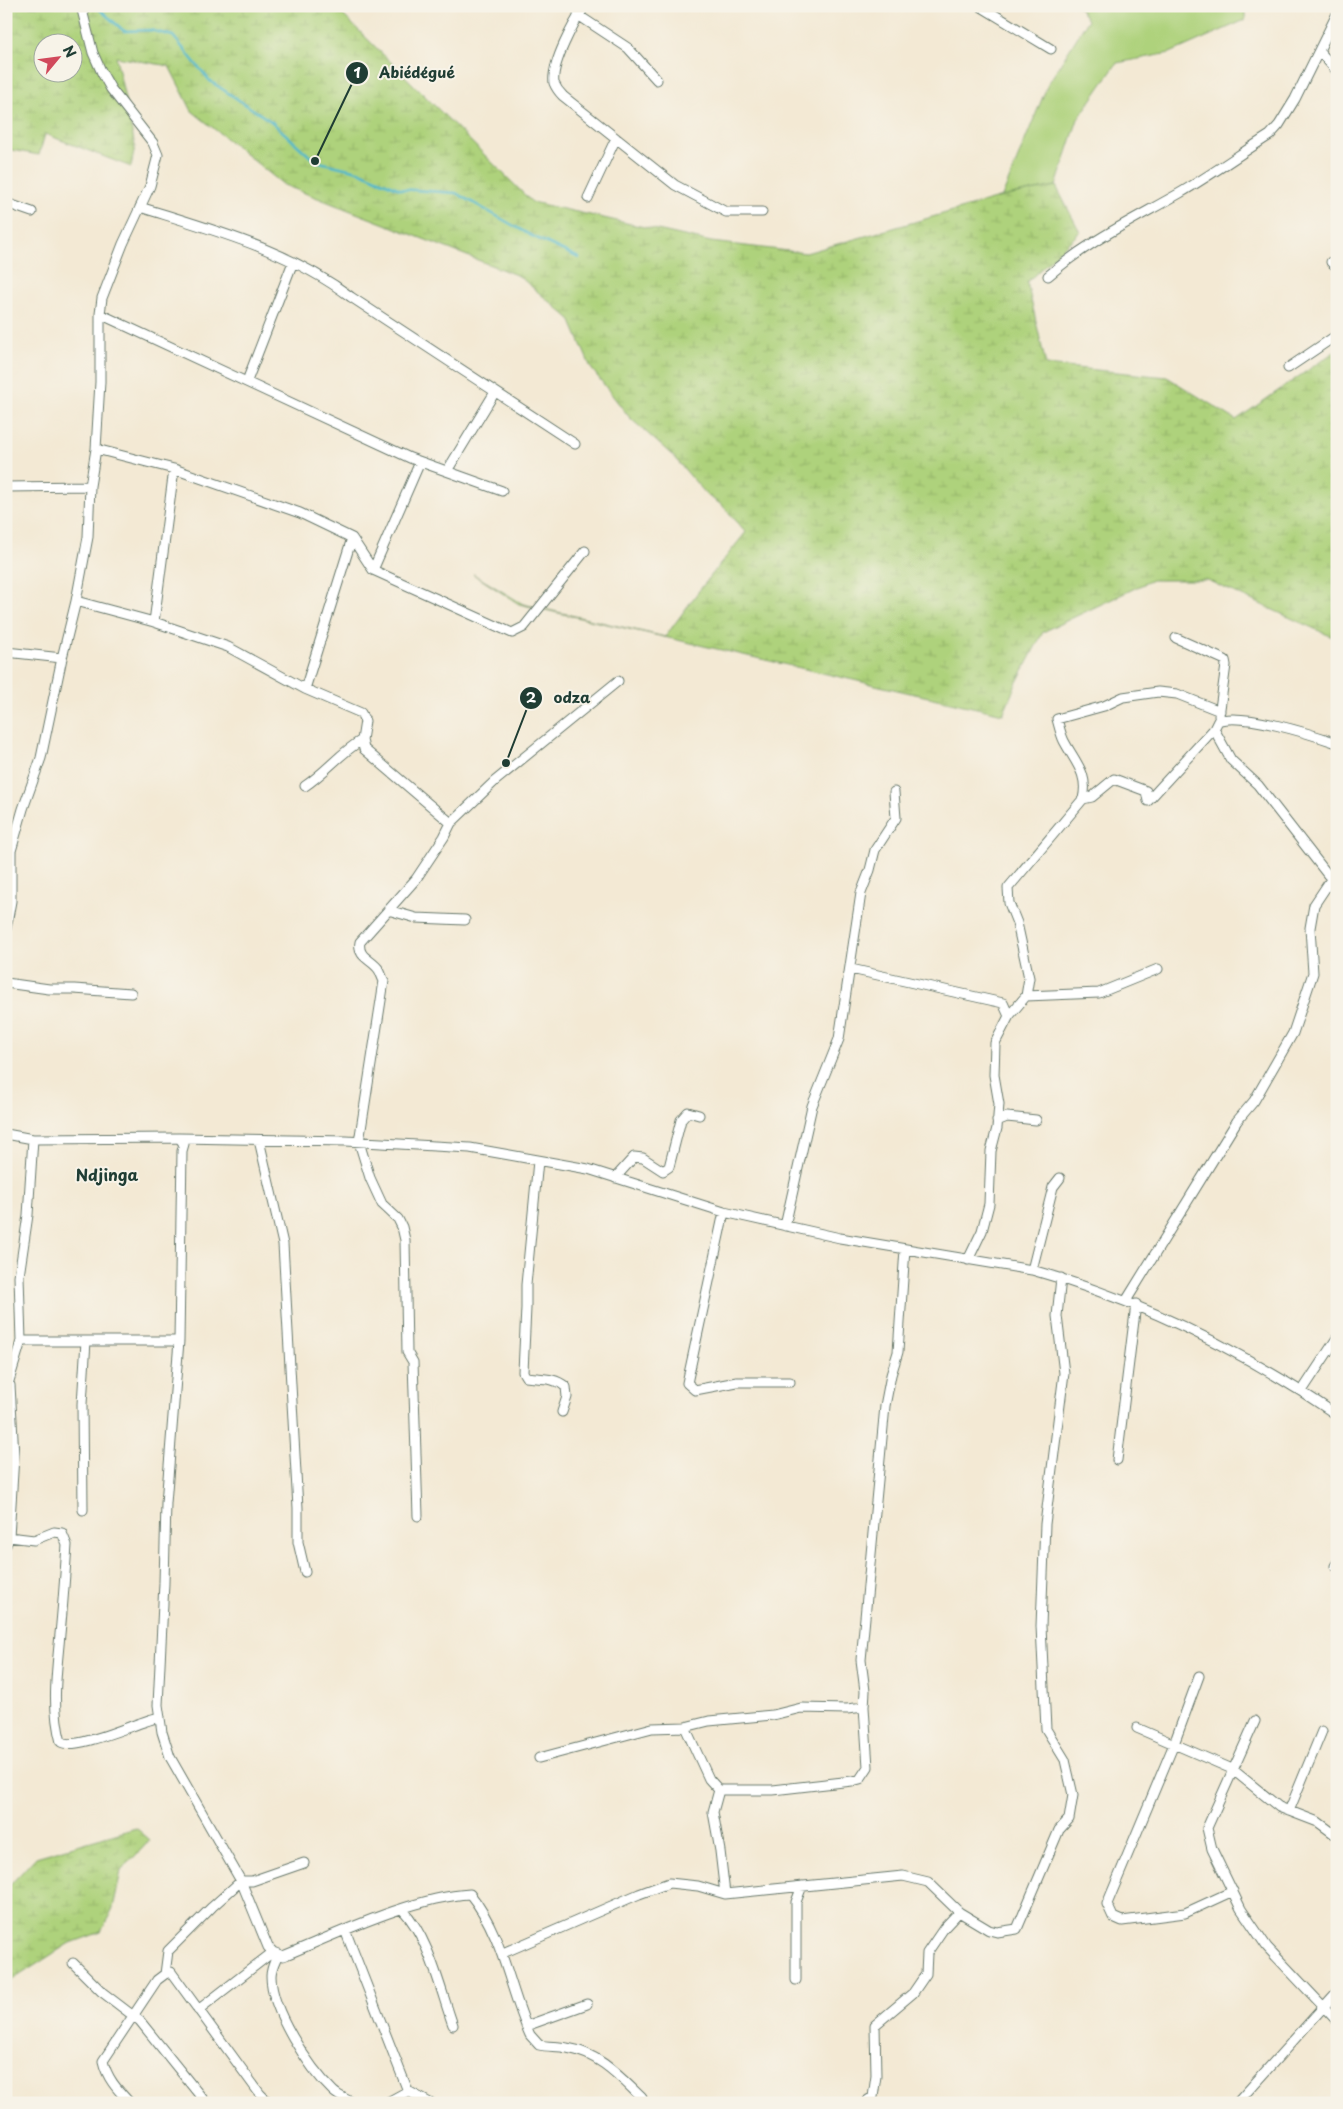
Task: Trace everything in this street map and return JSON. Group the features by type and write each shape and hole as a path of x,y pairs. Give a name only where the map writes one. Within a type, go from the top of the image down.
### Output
{"street":[{"path":"6,929 12,886 11,851 41,758 76,601 88,537 90,486 96,449 100,382 100,314 102,298 150,186 158,155 153,143 111,89 102,73 93,53 81,6"},
{"path":"585,6 578,15 555,66 554,82 563,96 676,185 726,212 762,212"},
{"path":"980,6 1051,49"},
{"path":"1048,276 1078,252 1108,232 1181,192 1270,135 1279,125 1295,99 1337,14"},
{"path":"578,15 628,48 657,80"},
{"path":"1320,51 1337,71"},
{"path":"588,198 616,138"},
{"path":"6,202 32,212"},
{"path":"140,207 252,244 327,279 351,297 575,444"},
{"path":"247,381 293,262"},
{"path":"100,314 420,462 502,491"},
{"path":"1288,368 1337,335"},
{"path":"447,471 495,392"},
{"path":"96,449 174,468 300,512 352,538 373,570 512,633 524,627 585,551"},
{"path":"373,570 420,462"},
{"path":"154,622 174,468"},
{"path":"6,487 90,486"},
{"path":"305,689 352,538"},
{"path":"76,601 154,622 228,647 305,689 361,713 366,721 362,740 364,749 450,824"},
{"path":"1126,1301 1237,1121 1254,1101 1293,1032 1313,973 1310,928 1314,905 1335,878 1328,874 1258,785 1231,760 1216,725 1220,711 1225,660 1176,638"},
{"path":"6,652 62,658"},
{"path":"418,1516 414,1362 407,1352 405,1240 398,1219 382,1204 359,1142 384,982 380,971 361,954 360,942 416,878 444,837 450,824 495,781 618,681"},
{"path":"968,1260 982,1230 989,1204 991,1151 998,1121 999,1104 994,1075 995,1043 1009,1016 1026,996 1029,978 1017,923 1009,904 1008,888 1083,798 1086,785 1080,767 1063,740 1057,719 1104,706 1123,697 1158,692 1177,694 1220,711"},
{"path":"1083,798 1092,797 1114,779 1146,791 1148,801 1216,725 1231,718 1245,719 1337,743"},
{"path":"305,786 320,776 349,747 362,740"},
{"path":"785,1226 812,1106 839,1039 861,893 875,850 896,818 894,792"},
{"path":"388,910 416,918 465,920"},
{"path":"1026,996 1099,993 1158,968"},
{"path":"851,969 1002,1003 1009,1016"},
{"path":"6,983 49,989 131,993"},
{"path":"615,1178 634,1157 643,1158 663,1171 669,1167 681,1120 688,1112 699,1115"},
{"path":"998,1121 1007,1117 1036,1120"},
{"path":"6,1134 32,1139 359,1142 470,1148 588,1169 724,1212 840,1238 1032,1270 1061,1278 1136,1304 1240,1354 1302,1391 1337,1415"},
{"path":"6,1391 21,1341 19,1276 28,1215 32,1139"},
{"path":"180,1139 184,1144 182,1152 179,1341 166,1503 158,1706 162,1732 170,1757 241,1881 268,1947 276,1953 283,1956 402,1909 453,1895 470,1894 479,1906 503,1953 530,2035 539,2045 567,2048 588,2054 608,2065 642,2098"},
{"path":"259,1140 283,1244 298,1508 298,1542 305,1572"},
{"path":"538,1160 526,1285 523,1372 526,1376 553,1379 566,1387 567,1397 562,1412"},
{"path":"1032,1270 1053,1187 1060,1178"},
{"path":"724,1212 687,1383 695,1390 737,1382 790,1382"},
{"path":"685,1727 709,1779 719,1790 773,1790 860,1779 868,1767 864,1708 865,1691 861,1660 885,1406 898,1352 905,1249"},
{"path":"503,1953 639,1894 669,1884 698,1886 725,1894 903,1876 928,1882 959,1912 989,1930 1017,1929 1059,1830 1069,1818 1072,1795 1065,1760 1046,1729 1041,1626 1046,1524 1064,1373 1057,1316 1061,1278"},
{"path":"1117,1460 1136,1304"},
{"path":"1302,1391 1337,1338"},
{"path":"21,1341 179,1341"},
{"path":"83,1510 82,1404 86,1341"},
{"path":"9,1380 14,1456 8,1541 34,1540 54,1532 62,1533 66,1539 67,1554 57,1655 55,1702 60,1742 65,1745 74,1744 117,1732 144,1720 160,1717"},
{"path":"1199,1676 1174,1744 1107,1904 1112,1917 1122,1921 1185,1913 1233,1891"},
{"path":"539,1758 652,1728 685,1727 709,1721 772,1715 801,1708 847,1710 864,1708"},
{"path":"1255,1721 1207,1828 1212,1849 1241,1909 1267,1947 1337,2021"},
{"path":"1137,1728 1232,1769 1279,1807 1318,1822 1337,1836"},
{"path":"1289,1811 1322,1731"},
{"path":"719,1790 713,1812 725,1894"},
{"path":"165,1974 168,1951 241,1881 252,1881 304,1863"},
{"path":"796,1980 796,1902 802,1886"},
{"path":"402,1909 412,1920 430,1958 453,2026"},
{"path":"868,2100 873,2097 876,2076 875,2025 913,1993 926,1974 927,1953 944,1928 959,1912"},
{"path":"345,1930 408,2091 430,2103"},
{"path":"198,2010 276,1953"},
{"path":"276,1953 271,1975 273,1987 277,2004 296,2042 316,2073 334,2093 353,2103"},
{"path":"73,1963 102,1992 140,2021 206,2103"},
{"path":"130,2103 114,2086 105,2071 103,2061 157,1980 171,1972 260,2094 269,2103"},
{"path":"1237,2103 1337,1992"},
{"path":"526,2026 587,2004"},
{"path":"386,2103 408,2091"}],"green space":[{"path":"6,6 334,6 532,202 711,242 806,253 1002,197 1056,186 1080,232 1027,282 1046,365 1167,377 1236,420 1337,350 1337,639 1207,580 1152,580 1043,632 1003,714 519,604 473,574 523,604 665,637 746,532 722,505 708,496 672,455 630,418 591,368 570,319 519,276 284,185 192,111 169,66 116,57 135,146 131,167 45,134 39,155 6,149"},
{"path":"1078,6 1245,6 1245,20 1170,53 1117,63 1078,119 1056,186 1002,197 1048,84 1088,20"},
{"path":"136,1828 150,1840 121,1871 113,1908 101,1932 68,1944 6,1984 6,1889 36,1857"}],"waterway":[{"path":"96,6 124,31 150,30 173,36 210,81 272,122 315,161 358,171 400,189 456,193 530,235 579,258"}],"place":[{"name":"Abiédégué","path":"315,161"},
{"name":"odza","path":"506,763"}],"district":[{"name":"Ndjinga","path":"107,1174"}]}
